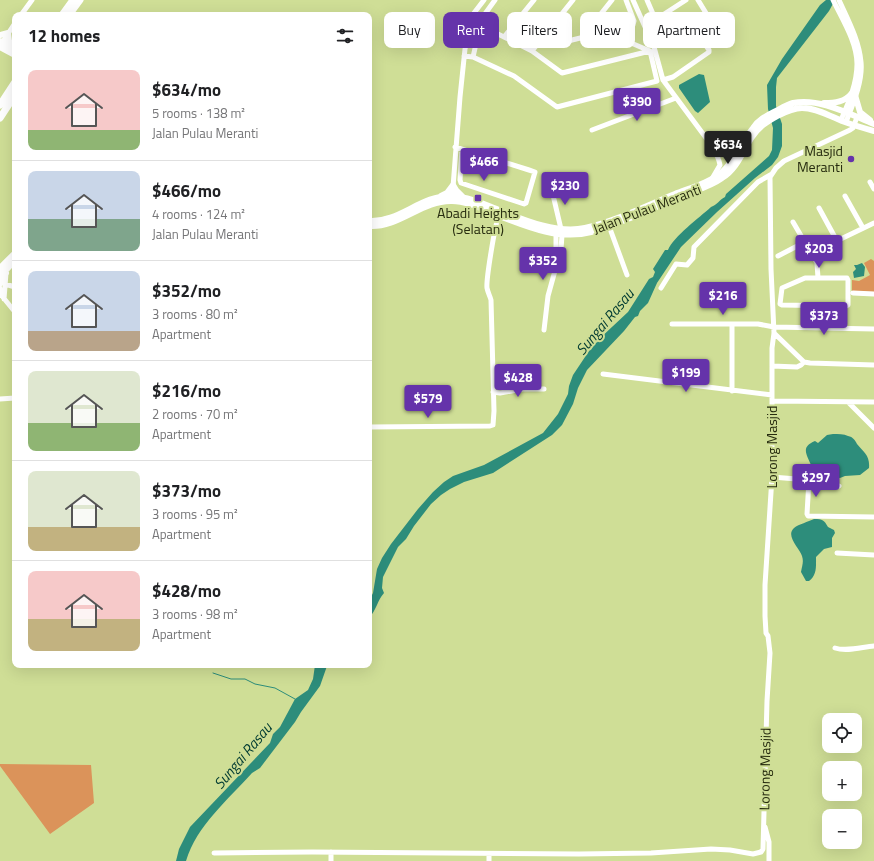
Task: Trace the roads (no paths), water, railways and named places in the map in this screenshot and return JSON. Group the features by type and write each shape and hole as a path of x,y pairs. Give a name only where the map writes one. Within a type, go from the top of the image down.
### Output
{"highway":[{"path":"64,12 73,0"},
{"path":"71,12 80,0"},
{"path":"0,105 12,87"},
{"path":"0,118 12,100"}],"main road":[{"path":"0,35 8,33 12,44"},
{"path":"1,44 12,47"},
{"path":"1,44 12,52"},
{"path":"820,104 839,102 854,94 860,112 874,123"},
{"name":"Jalan Pulau Meranti","path":"372,221 384,220 423,202 438,197 467,198 560,233 584,229 608,221 721,173 732,162 753,127 792,104 803,102 820,104 874,123"},
{"name":"Jalan Pulau Meranti","path":"785,109 803,108 816,110 874,131"},
{"name":"Jalan Pulau Meranti","path":"372,226 386,224 433,204 452,198 537,229 560,233 586,233 609,226 723,178 735,166 764,120"},
{"path":"438,197 447,193 453,185 459,194 467,198"},
{"path":"0,268 12,256"},
{"path":"2,284 4,272 12,263"}],"street":[{"path":"23,12 32,0"},
{"path":"452,198 455,147 464,56 472,19 477,8 484,0"},
{"path":"486,12 495,0"},
{"path":"504,37 534,0"},
{"path":"562,12 572,0"},
{"path":"602,12 612,0"},
{"path":"626,0 631,12"},
{"path":"633,0 654,47 660,81"},
{"path":"647,0 652,12"},
{"path":"667,12 686,0"},
{"path":"698,0 705,12"},
{"path":"833,0 839,4 852,41 857,63 854,94 844,121"},
{"path":"1,44 12,27"},
{"path":"572,40 605,32 650,51 660,81 676,98 714,150 720,165 712,178"},
{"path":"499,34 532,50 562,73 650,51"},
{"path":"473,56 475,48"},
{"path":"464,56 473,56 514,76 557,107 670,78 708,54 709,50 708,48"},
{"path":"592,130 676,98"},
{"path":"660,288 676,264 687,265 693,258 694,247 758,182 772,174 784,161 850,130 857,117"},
{"path":"455,147 462,149 535,172 526,204 461,183 462,149"},
{"path":"714,150 728,156 740,148"},
{"name":"Lorong Masjid","path":"764,824 767,701 770,653 768,636 766,633 765,585 772,477 772,348 774,333 770,201 770,181 772,174"},
{"path":"870,182 874,189"},
{"path":"544,330 548,296 561,249 560,233 553,195 553,184"},
{"path":"845,196 863,228"},
{"path":"819,208 837,241"},
{"path":"372,427 490,426 494,423 491,298 487,288 496,222 499,216"},
{"path":"793,222 817,263 818,278"},
{"path":"812,255 874,223"},
{"path":"609,226 627,275"},
{"path":"778,256 805,242"},
{"path":"805,278 818,278 847,278 850,293 848,305 780,304 782,288 805,278"},
{"path":"12,286 2,284 1,294 12,308"},
{"path":"850,293 874,294"},
{"path":"672,324 758,324 774,327 874,329"},
{"path":"732,325 732,390"},
{"path":"774,333 802,364"},
{"path":"772,366 797,367 802,364 810,363 874,365"},
{"path":"603,374 732,390 772,398 874,402"},
{"path":"493,392 500,393 522,389 544,389"},
{"path":"0,399 12,398"},
{"path":"848,402 874,428"},
{"path":"772,477 822,480 839,486"},
{"path":"809,480 808,516 874,518"},
{"path":"838,553 874,555"},
{"path":"835,648 840,650 874,646"},
{"path":"214,854 331,852 579,854 730,850 758,854 763,849 764,824"},
{"path":"764,824 769,842 768,861"},
{"path":"331,852 331,861"},
{"path":"489,854 489,861"},
{"path":"579,854 579,861"}],"water":[{"path":"826,0 835,0 829,11 777,78 776,106 782,124 782,146 778,157 772,165 717,212 681,247 657,283 648,303 640,311 638,316 635,317 624,331 587,370 578,388 573,404 562,425 552,435 493,473 464,482 450,489 431,504 406,539 398,547 383,577 382,588 384,593 372,614 372,595 377,569 391,544 418,509 433,492 453,476 484,465 543,433 558,414 568,394 573,375 589,351 597,341 628,312 649,279 653,277 655,272 653,269 665,250 668,250 687,227 725,197 726,194 769,156 772,150 773,128 768,109 767,85 782,59 820,5"},
{"path":"699,74 704,75 710,102 698,113 679,88 679,85"},
{"path":"862,263 865,267 864,276 854,278 853,272 856,269 854,265"},
{"path":"827,435 845,435 854,439 869,460 869,468 860,475 845,476 840,478 818,475 810,470 811,465 806,448 811,443 815,441 818,443"},
{"path":"814,519 823,520 828,527 834,530 835,533 832,538 832,547 824,549 816,557 815,573 812,579 806,581 801,572 803,562 802,556 791,535 794,528 798,525"},
{"path":"315,668 326,668 320,686 260,768 252,773 205,824 191,848 186,861 176,861 179,849 190,827 270,743 273,734 280,727 295,699 308,690 313,679"}],"waterway":[{"path":"213,673 231,679 245,679 255,684 275,688 295,699"}],"place":[{"name":"Masjid Meranti","path":"851,159"},
{"name":"Abadi Heights (Selatan)","path":"478,198"}],"water label":[{"name":"Sungai Rasau","path":"605,322"},
{"name":"Sungai Rasau","path":"243,756"}]}
